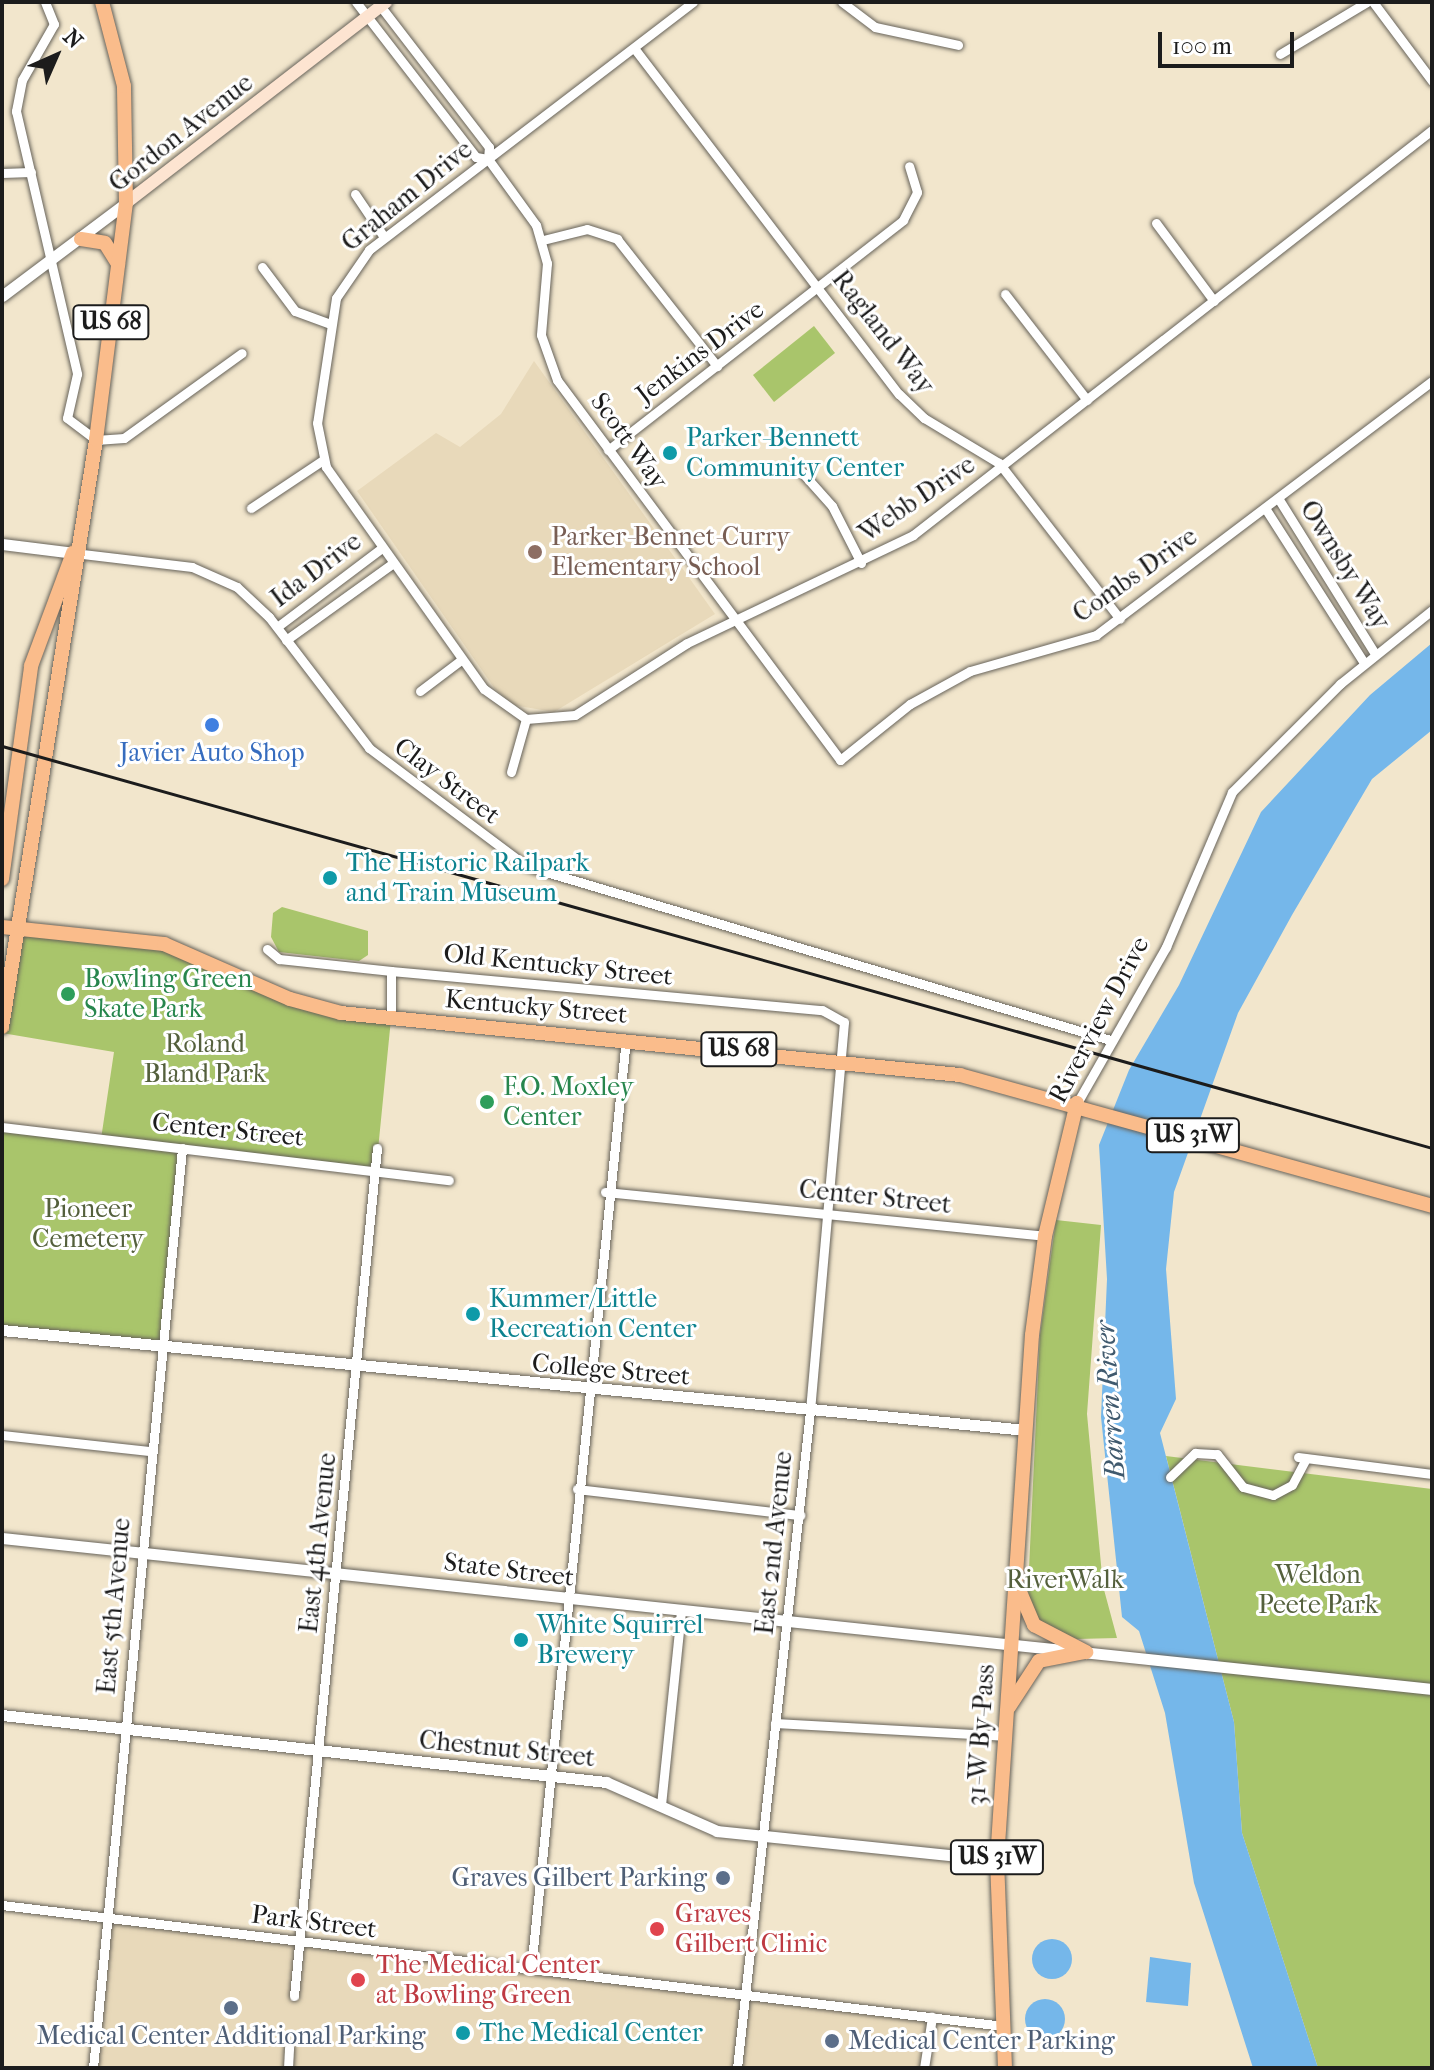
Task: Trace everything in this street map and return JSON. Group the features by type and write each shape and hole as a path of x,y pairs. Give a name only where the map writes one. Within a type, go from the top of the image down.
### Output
{"main road":[{"name":"US 68","path":"10,926 96,440 126,203 124,86 102,2"},
{"name":"Gordon Avenue","path":"126,203 381,3"},
{"path":"81,239 105,243 118,264"},
{"name":"US 68","path":"2,879 31,666 74,553"},
{"path":"2,917 10,926 2,1027"},
{"name":"Kentucky Street","path":"10,926 164,944 298,1002 391,1019 841,1058 946,1072 1077,1103"},
{"name":"US 31W","path":"1077,1103 1362,1183 1432,1206"},
{"name":"Riverview Drive","path":"1011,1646 1026,1430 1045,1236 1077,1103"},
{"name":"US 31W","path":"1362,1183 1432,1196"},
{"path":"1017,1568 1034,1625 1091,1652"},
{"name":"31-W By-Pass","path":"1005,2068 997,1860 1011,1646"},
{"path":"1006,1715 1030,1668 1091,1652"}],"street":[{"path":"45,2 54,24 16,100 31,172 55,259 78,381 67,418 96,440 137,432 242,353"},
{"path":"356,2 476,157 488,159"},
{"name":"Graham Drive","path":"382,548 323,460 317,423 330,324 349,272 384,237 693,2"},
{"path":"842,2 875,27 958,45"},
{"path":"1280,54 1367,2"},
{"path":"1373,2 1432,81"},
{"path":"381,3 489,147 488,159 543,240 587,229 617,239 717,366"},
{"name":"Ragland Way","path":"634,48 915,410 1003,467 1120,619"},
{"path":"429,96 442,85"},
{"name":"Webb Drive","path":"526,719 575,715 732,622 861,563 928,525 1432,130"},
{"name":"Jenkins Drive","path":"608,450 820,288 909,214 917,192 909,166"},
{"path":"2,173 31,172"},
{"path":"355,194 384,237"},
{"name":"Gordon Avenue","path":"2,296 126,203"},
{"path":"1156,223 1214,301"},
{"name":"Scott Way","path":"543,240 542,347 608,450 732,622 840,760"},
{"path":"262,267 290,307 330,324"},
{"path":"1005,294 1087,400"},
{"name":"Combs Drive","path":"840,760 910,704 970,671 1087,638 1120,619 1432,381"},
{"path":"251,508 323,460"},
{"path":"799,469 832,506 861,563"},
{"name":"Ownsby Way","path":"1278,498 1375,654"},
{"name":"Ownsby Way","path":"1265,508 1364,663"},
{"name":"Clay Street","path":"2,544 209,572 247,595 277,627 369,748 526,866 1110,1040"},
{"path":"382,548 461,660 497,703 526,719 511,772"},
{"name":"Ida Drive","path":"277,627 382,548"},
{"name":"Ida Drive","path":"286,640 393,563"},
{"name":"Riverview Drive","path":"1077,1103 1110,1040 1166,947 1232,792 1364,663 1432,610"},
{"path":"420,691 461,660"},
{"name":"Old Kentucky Street","path":"267,949 279,959 814,1009 844,1022"},
{"path":"391,971 391,1019"},
{"name":"East 2nd Avenue","path":"737,2068 800,1515 844,1022"},
{"path":"531,1969 605,1192 626,1039"},
{"name":"Center Street","path":"2,1127 449,1180"},
{"name":"East 5th Avenue","path":"93,2068 149,1451 182,1148"},
{"name":"East 4th Avenue","path":"294,1996 358,1368 377,1148"},
{"name":"Center Street","path":"605,1192 1045,1236"},
{"name":"College Street","path":"2,1330 586,1391 1026,1430"},
{"path":"2,1435 149,1451"},
{"path":"1170,1477 1195,1453 1217,1454 1243,1487 1273,1495 1292,1485 1302,1458 1432,1474"},
{"path":"577,1489 800,1515"},
{"name":"State Street","path":"2,1538 1432,1689"},
{"path":"661,1805 681,1612"},
{"name":"Chestnut Street","path":"2,1715 549,1775 622,1786 695,1825 762,1837 997,1860"},
{"path":"775,1723 1004,1736"},
{"name":"Park Street","path":"2,1905 1003,2026"},
{"path":"924,2068 932,2017"},
{"path":"288,2068 289,2047"}],"shaded area":[{"name":"Parker-Bennet-Curry Elementary School","path":"534,361 715,614 554,712 513,705 495,689 357,491 436,433 460,447 501,414"},
{"name":"The Medical Center at Bowling Green","path":"105,1917 932,2017 925,2068 93,2068"}],"green space":[{"path":"814,326 835,353 774,402 753,375"},
{"path":"282,907 368,931 368,955 359,961 279,952 271,937 273,913"},
{"name":"Roland Bland Park","path":"17,925 164,944 273,992 391,1019 376,1170 182,1148 160,1348 2,1331 2,1126 101,1139 114,1052 2,1033"},
{"name":"RiverWalk","path":"1056,1220 1101,1225 1087,1414 1103,1586 1117,1638 1077,1639 1047,1630 1032,1616 1028,1590 1040,1335"},
{"name":"Weldon Peete Park","path":"1166,1456 1432,1489 1432,2068 1318,2068 1242,1833 1234,1722"}],"water":[{"name":"Barren River","path":"1432,643 1432,730 1372,779 1292,915 1238,1013 1174,1192 1166,1269 1176,1399 1160,1433 1234,1722 1242,1833 1318,2068 1253,2068 1194,1883 1165,1713 1139,1631 1122,1617 1101,1417 1107,1279 1099,1145 1129,1070 1179,985 1261,812 1370,695"},
{"path":"1052,1939 1066,1945 1072,1959 1066,1973 1052,1979 1038,1973 1032,1959 1038,1945"},
{"path":"1150,1957 1191,1963 1188,2006 1146,2002"},
{"path":"1045,1999 1059,2005 1065,2019 1059,2033 1045,2039 1031,2033 1025,2019 1031,2005"}],"railway":[{"path":"2,746 1432,1148"}],"place":[{"name":"Parker-Bennett Community Center","path":"670,453"},
{"name":"Parker-Bennet-Curry Elementary School","path":"535,552"},
{"name":"Javier Auto Shop","path":"212,725"},
{"name":"The Historic Railpark and Train Museum","path":"330,878"},
{"name":"Bowling Green Skate Park","path":"68,994"},
{"name":"F.O. Moxley Center","path":"487,1102"},
{"name":"Kummer/Little Recreation Center","path":"473,1314"},
{"name":"White Squirrel Brewery","path":"521,1640"},
{"name":"Graves Gilbert Parking","path":"723,1878"},
{"name":"Graves Gilbert Clinic","path":"657,1929"},
{"name":"The Medical Center at Bowling Green","path":"358,1980"},
{"name":"Medical Center Additional Parking","path":"231,2008"},
{"name":"The Medical Center","path":"463,2033"},
{"name":"Medical Center Parking","path":"832,2041"}],"park label":[{"name":"Pioneer Cemetery","path":"88,1224"}]}
